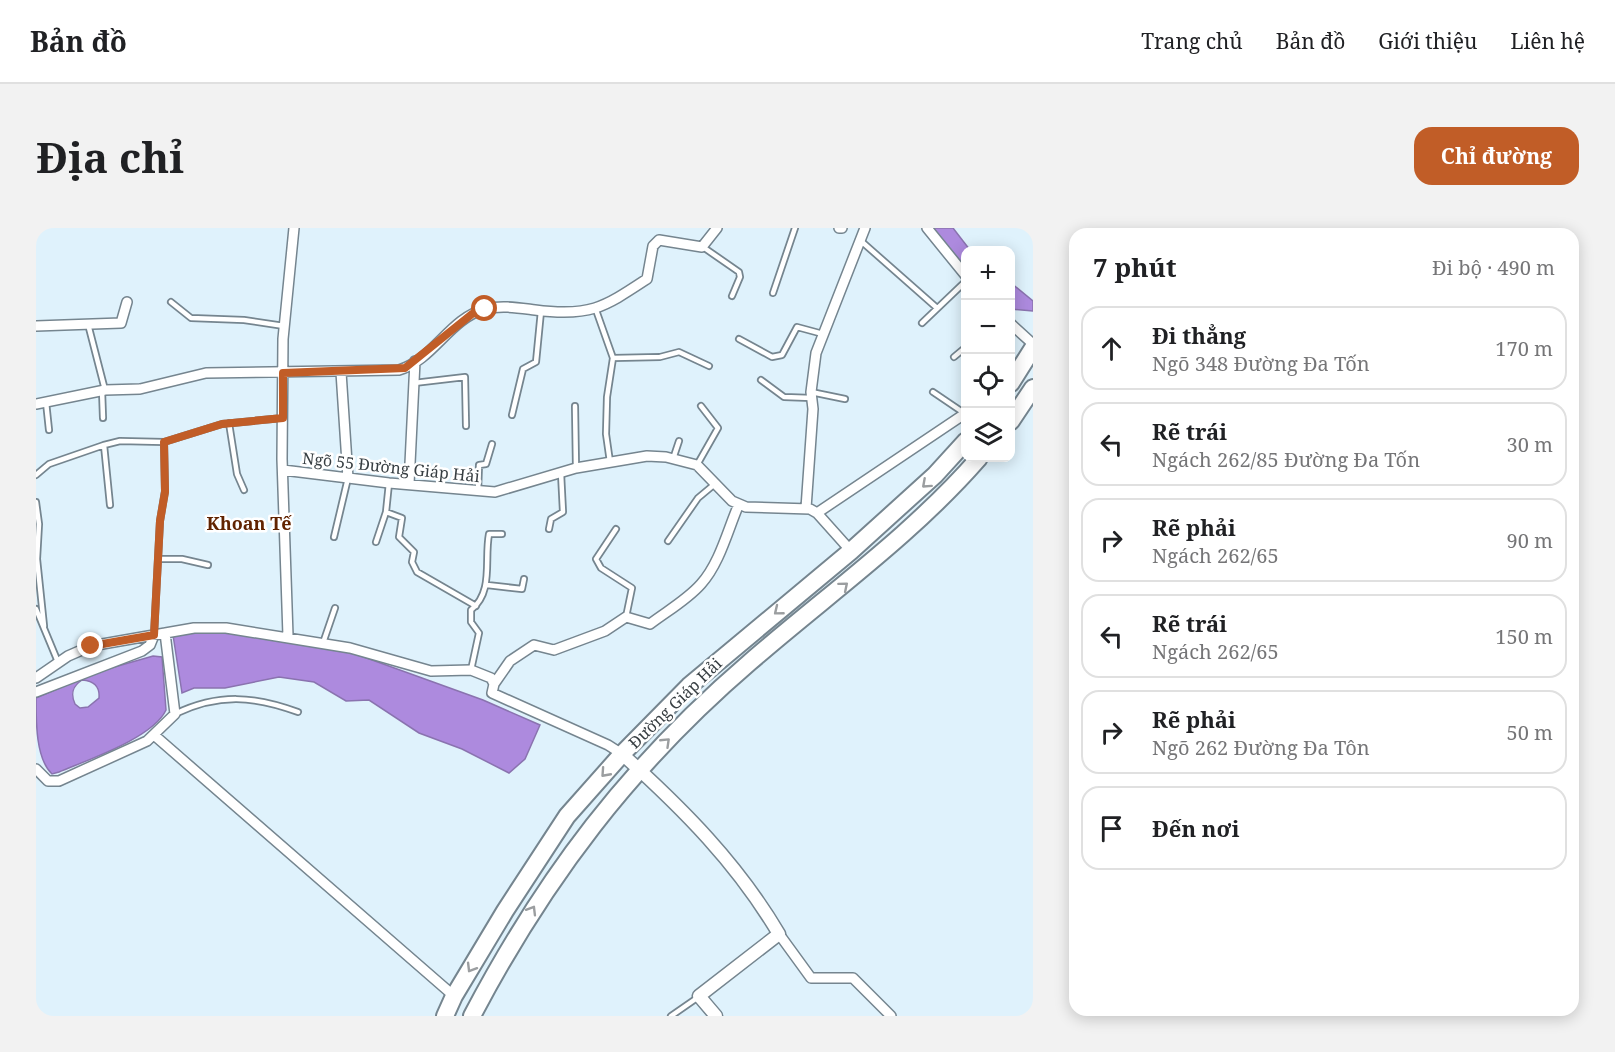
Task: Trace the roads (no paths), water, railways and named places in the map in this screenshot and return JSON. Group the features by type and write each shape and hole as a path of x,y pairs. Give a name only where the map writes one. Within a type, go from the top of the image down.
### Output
{"highway":[{"path":"1015,376 1033,346"},
{"path":"1015,415 1033,388"},
{"name":"Đường Giáp Hải","path":"445,1016 454,996 486,943 567,816 622,754 689,686 851,551 935,475 961,446"},
{"name":"Đường Giáp Hải","path":"476,1014 505,954 548,885 596,820 638,769 749,662 826,601 912,526 956,485 976,462"},
{"path":"896,510 912,526"},
{"path":"811,584 826,601"},
{"path":"486,943 505,954"}],"street":[{"path":"288,636 283,470 283,373 284,326 294,228"},
{"path":"36,404 103,390 140,389 206,373 399,370 415,361 472,314 502,306 570,313 596,310 647,279 653,246 659,240 702,247 717,228"},
{"path":"806,508 811,395 816,353 865,228"},
{"path":"927,228 961,270"},
{"path":"36,326 121,323 128,302"},
{"path":"1015,328 1033,346"},
{"path":"409,484 415,361"},
{"path":"341,372 348,478"},
{"path":"817,513 961,416"},
{"name":"Ngõ 55 Đường Giáp Hải","path":"283,470 478,492 503,490 576,468 648,456 697,465 739,504"},
{"path":"851,551 817,513 806,508 764,509 739,504 714,564 703,583 650,624 626,617 605,632 554,650 534,645 510,661 494,684 492,693 608,745 622,754 721,850 754,892 779,934 811,978 853,978 891,1016"},
{"path":"36,678 58,662 91,646 165,633 226,628 288,636 351,648 431,671 471,670 491,678 494,684"},
{"path":"36,769 48,782 58,781 144,742 175,714 165,633"},
{"path":"36,692 142,651 150,645 154,635"},
{"path":"154,735 454,996"},
{"path":"716,1016 699,996 779,934"}],"lane":[{"path":"773,293 795,228"},
{"path":"861,241 937,308"},
{"path":"702,247 739,272 740,277 732,296"},
{"path":"922,323 961,286"},
{"path":"171,302 191,318 244,320 284,326"},
{"path":"596,310 613,358 607,397 606,425 610,462"},
{"path":"512,416 523,369 536,362 541,311"},
{"path":"88,324 103,390 103,418"},
{"path":"740,339 772,357 782,355 796,327 823,334"},
{"path":"954,357 961,351"},
{"path":"613,358 660,357 679,352 709,366"},
{"path":"414,383 465,376 466,426"},
{"path":"761,380 784,397 811,395 845,399"},
{"path":"933,392 961,410"},
{"path":"46,402 49,430"},
{"path":"575,406 576,468"},
{"path":"697,465 718,428 701,406"},
{"path":"36,475 49,464 120,441 164,442 188,433 229,423 283,418"},
{"path":"229,423 237,474 244,490"},
{"path":"673,459 679,441"},
{"path":"154,635 160,521 165,492 164,442"},
{"path":"478,492 479,465 486,464 492,444"},
{"path":"104,445 110,506"},
{"path":"549,529 551,519 563,512 561,473"},
{"path":"334,537 348,478"},
{"path":"376,542 386,512 389,483"},
{"path":"668,541 699,498 716,483"},
{"path":"36,502 37,559 44,626"},
{"path":"386,512 402,518 399,537 414,552 412,562 417,572 476,606"},
{"path":"616,529 596,559 601,568 632,588 626,617"},
{"path":"471,670 479,640 479,633 471,622 471,610 476,606 487,585 485,552 489,534 502,534"},
{"path":"159,559 182,559 208,565"},
{"path":"487,585 522,589 524,579"},
{"path":"323,643 335,608"},
{"path":"36,609 58,662"},
{"path":"175,714 195,705 239,698 256,699 298,712"},
{"path":"671,1016 699,996"}],"district":[{"name":"Khoan Tế","path":"249,524"}]}
